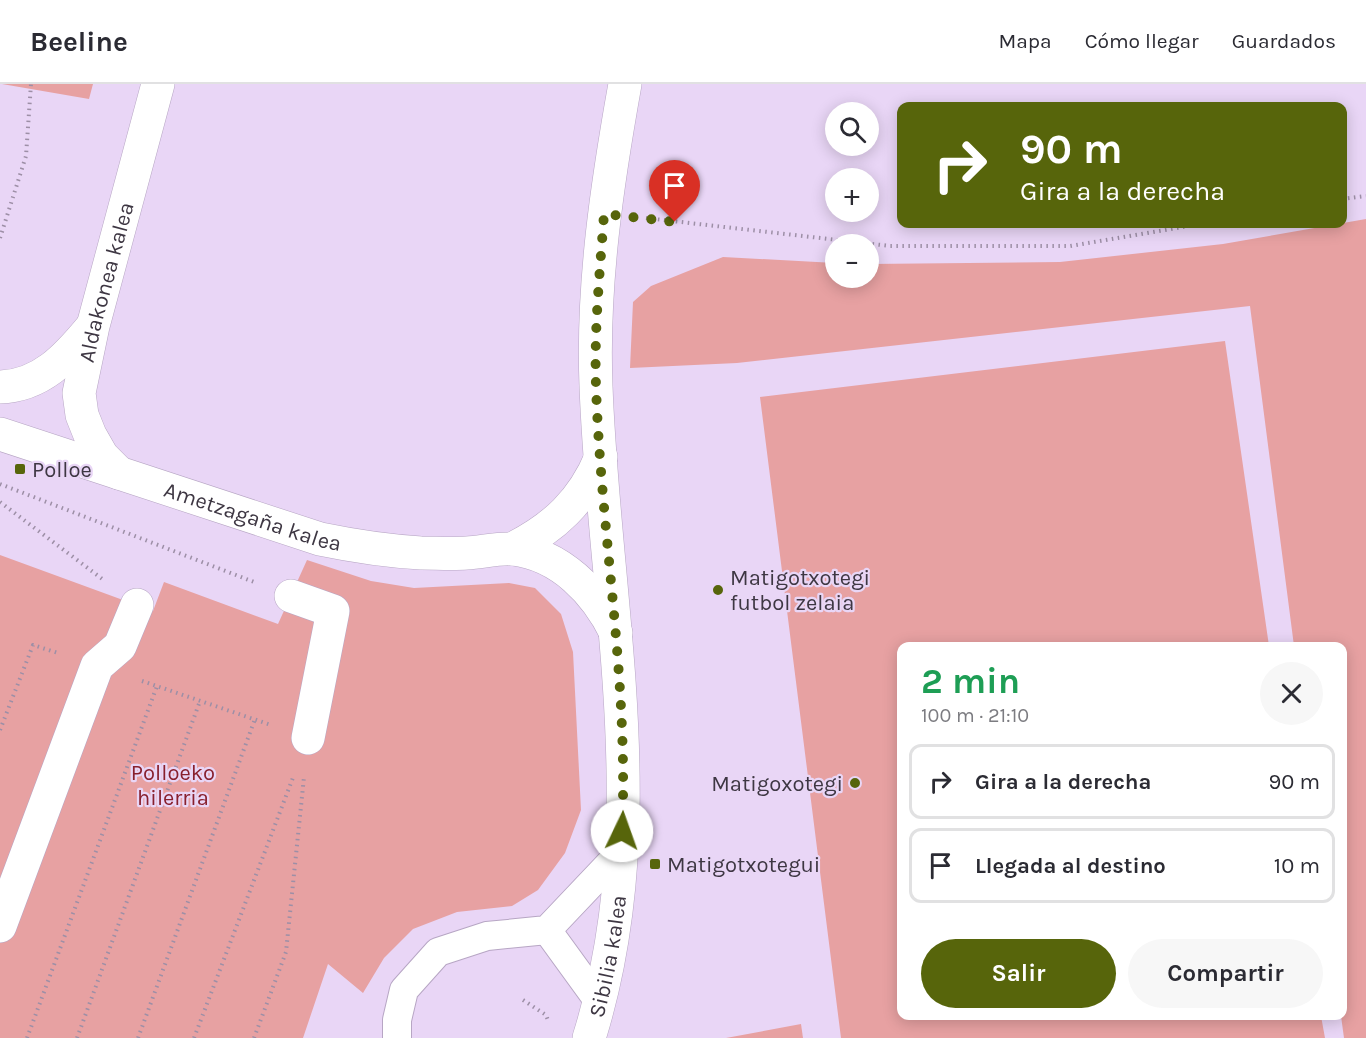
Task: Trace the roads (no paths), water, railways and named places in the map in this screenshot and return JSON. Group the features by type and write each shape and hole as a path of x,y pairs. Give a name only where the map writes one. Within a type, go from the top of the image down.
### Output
{"street":[{"name":"Aldakonea kalea","path":"119,473 102,456 82,416 79,393 93,326 158,84"},
{"name":"Sibilia kalea","path":"589,1038 600,1003 615,916 624,788 622,700 596,385 597,298 604,214 625,84"},
{"path":"0,387 12,387 39,376 65,360 93,326"},
{"name":"Ametzagaña kalea","path":"0,434 320,539 370,549 420,553 466,553 512,549 534,554 574,576 606,612 616,633"},
{"name":"Ametzagaña kalea","path":"512,549 550,527 567,512 592,477 601,457"},
{"path":"291,596 333,611 309,738"},
{"path":"0,926 97,666 120,646 137,605"}],"lane":[{"path":"397,1038 397,1020 404,990 438,952 487,936 547,930 621,852"},
{"path":"547,930 600,1003"}],"place":[{"name":"Polloe","path":"20,469"},
{"name":"Matigotxotegi futbol zelaia","path":"718,590"},
{"name":"Matigoxotegi","path":"855,783"},
{"name":"Matigotxotegui","path":"655,864"}],"park label":[{"name":"Polloeko hilerria","path":"173,784"}]}
